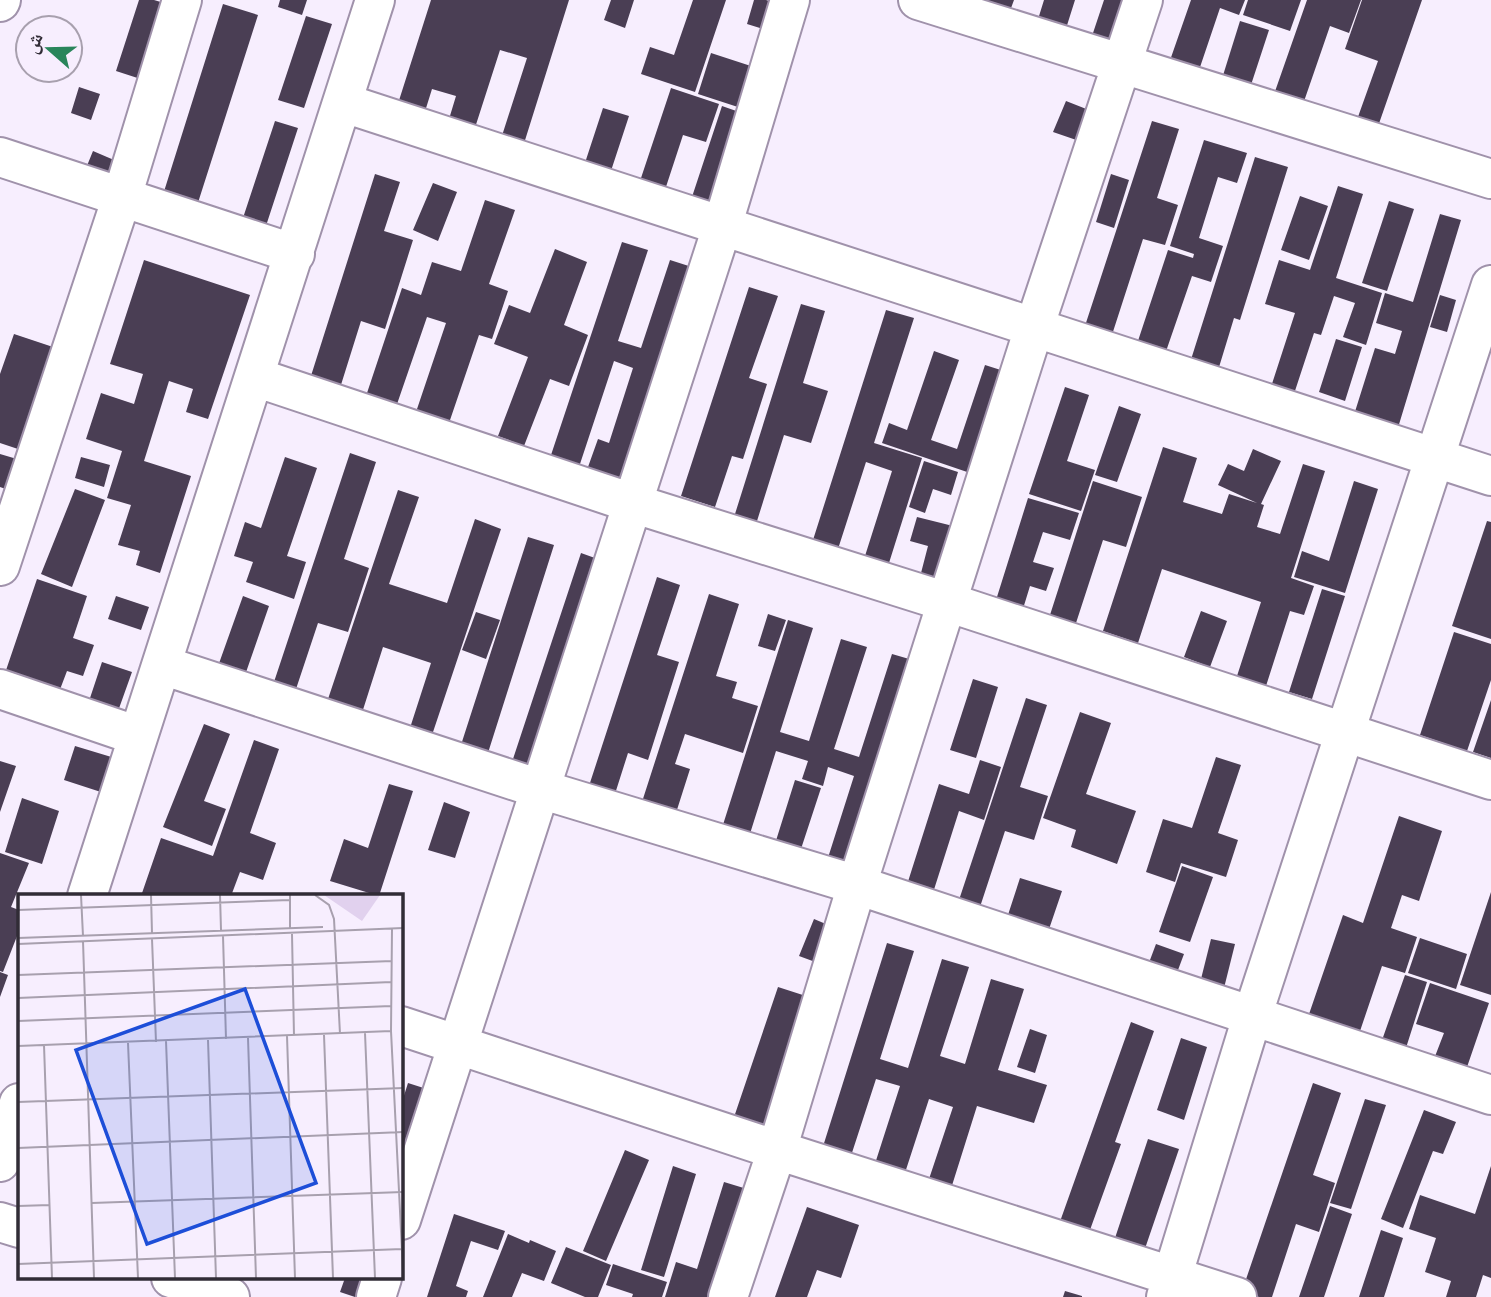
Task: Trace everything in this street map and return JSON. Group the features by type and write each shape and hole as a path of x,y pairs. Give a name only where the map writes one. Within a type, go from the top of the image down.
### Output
{"street":[{"path":"0,566 122,197 182,0"},
{"path":"88,894 375,0"},
{"path":"402,1217 722,227 790,0"},
{"path":"918,0 1491,179"},
{"path":"728,1297 777,1150 857,885 1034,328 1143,0"},
{"path":"344,103 1491,476"},
{"path":"0,157 295,254"},
{"path":"1169,1287 1252,1017 1491,285"},
{"path":"255,377 632,503 947,602 1491,780"},
{"path":"162,665 540,789 857,885 1491,1095"},
{"path":"0,689 138,736"},
{"path":"402,1026 777,1150 1169,1287 1237,1297"},
{"path":"0,1162 18,1106"},
{"path":"0,1222 18,1228"},
{"path":"177,1280 230,1297"},
{"path":"376,1297 381,1280"}],"building":[{"path":"139,0 164,3 156,84 116,71"},
{"path":"280,0 307,0 302,15 278,7"},
{"path":"431,0 569,0 521,153 499,145 527,58 500,50 472,137 446,129 456,96 432,89 422,121 395,113"},
{"path":"611,0 634,0 625,28 604,20"},
{"path":"693,0 726,0 695,92 641,74 650,47 674,55"},
{"path":"754,0 766,0 794,9 785,36 747,24"},
{"path":"987,0 1014,0 1007,19 984,11"},
{"path":"1044,0 1075,0 1063,38 1035,29"},
{"path":"1104,0 1129,0 1112,49 1090,42"},
{"path":"1191,0 1245,0 1239,15 1220,8 1196,79 1167,69"},
{"path":"1248,0 1301,0 1290,31 1243,15"},
{"path":"1307,0 1361,0 1349,33 1330,26 1301,110 1272,100"},
{"path":"1362,0 1422,0 1375,135 1354,128 1378,61 1345,49"},
{"path":"223,4 258,15 195,212 161,201"},
{"path":"306,16 332,24 304,108 278,100"},
{"path":"1240,21 1269,30 1248,94 1220,85"},
{"path":"711,53 757,68 744,109 698,94"},
{"path":"79,87 100,94 91,120 71,113"},
{"path":"671,88 719,104 706,142 683,135 662,199 637,190"},
{"path":"1066,101 1099,114 1088,144 1053,132"},
{"path":"722,106 742,113 709,212 689,206"},
{"path":"603,108 629,116 607,183 581,175"},
{"path":"275,121 298,128 263,235 240,227"},
{"path":"1152,121 1179,129 1157,198 1178,205 1165,245 1143,239 1110,341 1083,332"},
{"path":"1204,140 1247,153 1237,183 1218,177 1199,238 1223,246 1211,282 1192,276 1163,360 1135,350 1168,250 1193,258 1194,254 1170,246"},
{"path":"93,151 114,160 103,187 82,178"},
{"path":"1255,157 1288,167 1240,320 1234,318 1216,377 1188,369"},
{"path":"375,174 400,182 384,231 413,240 385,329 361,321 340,388 310,379"},
{"path":"1111,174 1129,180 1114,228 1096,222"},
{"path":"433,183 457,192 438,241 413,230"},
{"path":"1338,186 1363,194 1336,278 1382,293 1366,345 1343,337 1355,303 1334,296 1321,335 1314,333 1292,400 1269,393 1295,313 1265,304 1279,260 1310,270"},
{"path":"1300,196 1328,206 1309,260 1281,250"},
{"path":"485,200 515,210 489,284 508,291 492,339 479,335 449,423 416,412 446,323 427,317 396,407 366,396 402,288 421,295 432,262 461,271"},
{"path":"1389,201 1414,209 1387,291 1362,283"},
{"path":"1440,214 1461,220 1397,431 1353,418 1375,348 1395,354 1402,331 1376,323 1385,293 1413,302"},
{"path":"622,242 648,250 618,341 641,348 670,260 695,268 624,479 588,467 598,439 609,443 633,368 614,361 578,470 549,461"},
{"path":"555,249 587,262 564,325 588,335 569,386 550,379 524,446 498,436 528,357 494,344 509,305 530,313"},
{"path":"144,260 250,295 208,419 186,412 193,389 169,381 144,461 191,476 160,573 136,565 140,551 118,545 131,505 107,498 122,451 86,439 101,393 134,404 143,374 110,364"},
{"path":"749,287 778,296 749,378 767,384 743,459 732,456 715,507 681,496"},
{"path":"1440,295 1456,300 1447,332 1430,327"},
{"path":"801,304 825,311 803,383 828,391 811,443 784,435 757,521 735,514"},
{"path":"886,310 914,318 874,443 922,458 889,563 865,556 892,471 866,462 838,549 813,540"},
{"path":"14,334 53,347 18,449 0,443 0,374"},
{"path":"1336,339 1362,347 1345,401 1319,392"},
{"path":"934,351 959,360 931,440 957,449 985,365 1007,372 973,474 882,443 889,423 907,430"},
{"path":"1065,387 1089,395 1067,461 1095,470 1081,511 1029,494"},
{"path":"1119,406 1141,414 1117,482 1095,475"},
{"path":"1163,447 1197,458 1183,502 1222,514 1229,494 1257,503 1218,485 1228,464 1244,471 1253,449 1281,461 1261,504 1264,505 1257,527 1280,534 1303,464 1325,471 1291,578 1314,586 1304,615 1290,611 1266,686 1237,676 1261,602 1162,569 1138,643 1103,631"},
{"path":"350,453 376,462 344,559 369,568 348,632 318,623 294,695 272,688"},
{"path":"0,454 27,462 17,493 0,487"},
{"path":"81,457 110,465 104,487 75,478"},
{"path":"285,457 317,468 287,556 306,562 294,599 246,582 253,562 234,556 245,522 261,528"},
{"path":"924,461 958,472 951,495 933,489 925,513 909,507"},
{"path":"1093,481 1142,497 1126,547 1103,540 1076,623 1050,615"},
{"path":"1354,481 1378,489 1345,593 1294,577 1302,551 1329,561"},
{"path":"75,489 105,500 72,587 41,574"},
{"path":"398,490 419,497 389,584 447,603 475,519 501,529 431,738 409,731 431,663 383,647 361,716 326,705"},
{"path":"1028,498 1079,513 1070,540 1043,532 1033,562 1054,568 1046,591 1030,586 1018,625 991,616"},
{"path":"917,517 957,527 943,579 921,573 928,546 910,541"},
{"path":"1487,521 1491,522 1491,639 1452,626"},
{"path":"528,537 554,545 487,756 460,748"},
{"path":"581,553 606,562 537,770 512,762"},
{"path":"657,577 680,585 657,655 679,662 648,760 628,753 614,797 588,789"},
{"path":"37,579 87,596 73,638 94,645 83,676 67,671 56,700 2,682"},
{"path":"1322,589 1345,596 1312,699 1289,692"},
{"path":"709,594 739,604 716,676 737,682 732,698 758,706 743,753 685,734 675,764 690,769 675,816 641,805"},
{"path":"116,596 149,607 141,630 108,619"},
{"path":"243,596 269,606 244,678 217,669"},
{"path":"1201,611 1227,621 1210,667 1184,657"},
{"path":"476,612 500,620 486,659 462,650"},
{"path":"768,614 786,620 775,651 758,646"},
{"path":"788,620 813,628 780,732 809,741 841,639 867,647 834,749 859,757 892,654 916,661 850,871 826,864 854,776 828,767 823,786 802,779 808,761 776,751 748,840 721,831"},
{"path":"1454,632 1491,644 1491,680 1467,751 1420,735"},
{"path":"102,662 132,672 117,714 88,704"},
{"path":"973,679 998,687 976,758 950,750"},
{"path":"1026,698 1047,705 1020,787 1048,796 1034,840 1005,831 978,913 957,906"},
{"path":"1491,700 1491,758 1473,752"},
{"path":"1080,712 1111,723 1086,794 1136,811 1117,864 1071,847 1076,830 1043,818"},
{"path":"204,724 230,734 204,801 226,809 212,846 163,827"},
{"path":"254,740 279,749 250,833 276,843 263,880 240,872 232,894 142,894 161,838 213,856"},
{"path":"75,746 118,759 107,794 64,780"},
{"path":"1216,757 1241,765 1218,833 1238,840 1226,877 1181,863 1175,882 1146,872 1163,819 1192,828"},
{"path":"980,760 1001,767 984,820 959,811 931,899 905,891 939,784 969,794"},
{"path":"0,761 16,766 0,812"},
{"path":"795,780 821,788 799,855 774,847"},
{"path":"389,784 413,791 380,894 330,881 344,839 368,848"},
{"path":"22,798 59,811 42,864 5,852"},
{"path":"444,802 470,812 455,858 428,850"},
{"path":"1399,816 1442,831 1419,901 1402,895 1391,928 1417,937 1405,973 1382,966 1358,1037 1307,1020 1343,915 1363,923"},
{"path":"0,853 29,863 11,907 18,910 18,934 3,972 0,971"},
{"path":"1182,866 1213,877 1190,942 1159,932"},
{"path":"1020,878 1062,891 1047,935 1006,921"},
{"path":"1491,892 1491,995 1460,985"},
{"path":"814,919 833,927 818,963 799,956"},
{"path":"1420,938 1467,954 1456,989 1408,973"},
{"path":"1211,939 1235,944 1224,988 1200,983"},
{"path":"887,943 914,951 880,1059 908,1068 942,959 969,967 940,1056 965,1064 991,979 1024,989 998,1070 1047,1085 1034,1123 977,1106 949,1195 926,1188 953,1107 929,1099 902,1182 872,1173 900,1086 876,1079 848,1165 820,1156"},
{"path":"1156,944 1184,954 1175,978 1147,968"},
{"path":"0,972 8,975 0,997"},
{"path":"1405,975 1427,982 1405,1051 1381,1043"},
{"path":"1430,983 1489,1003 1466,1070 1434,1059 1444,1033 1416,1024"},
{"path":"778,987 809,997 761,1139 730,1129"},
{"path":"1131,1022 1154,1031 1115,1142 1121,1144 1086,1241 1057,1230"},
{"path":"1030,1029 1047,1035 1035,1073 1017,1067"},
{"path":"1181,1038 1207,1047 1184,1120 1157,1110"},
{"path":"408,1083 433,1091 402,1184 402,1102"},
{"path":"1313,1083 1341,1093 1313,1175 1335,1183 1319,1232 1296,1224 1272,1297 1259,1297 1242,1291"},
{"path":"1365,1099 1386,1105 1351,1209 1330,1203"},
{"path":"1424,1110 1456,1122 1443,1154 1433,1151 1403,1228 1381,1219"},
{"path":"1148,1139 1179,1149 1137,1272 1107,1262"},
{"path":"625,1150 649,1160 606,1261 583,1251"},
{"path":"673,1166 696,1174 664,1277 641,1270"},
{"path":"1491,1166 1491,1278 1483,1275 1476,1297 1446,1297 1451,1281 1425,1272 1436,1238 1409,1229 1420,1195 1475,1214"},
{"path":"724,1182 747,1189 713,1297 665,1297 676,1262 697,1269"},
{"path":"1330,1206 1352,1214 1324,1297 1299,1297"},
{"path":"807,1207 859,1225 841,1278 817,1270 807,1297 775,1297"},
{"path":"454,1214 505,1231 498,1250 471,1241 456,1286 468,1291 466,1297 427,1297"},
{"path":"1381,1230 1403,1238 1384,1297 1359,1297"},
{"path":"508,1234 556,1251 544,1281 522,1273 512,1297 483,1297"},
{"path":"566,1247 611,1265 598,1297 585,1297 551,1283"},
{"path":"613,1264 667,1282 662,1297 632,1297 633,1294 606,1285"},
{"path":"344,1280 370,1280 364,1297 340,1292"},
{"path":"1065,1291 1082,1296 1082,1297 1063,1297"}]}
